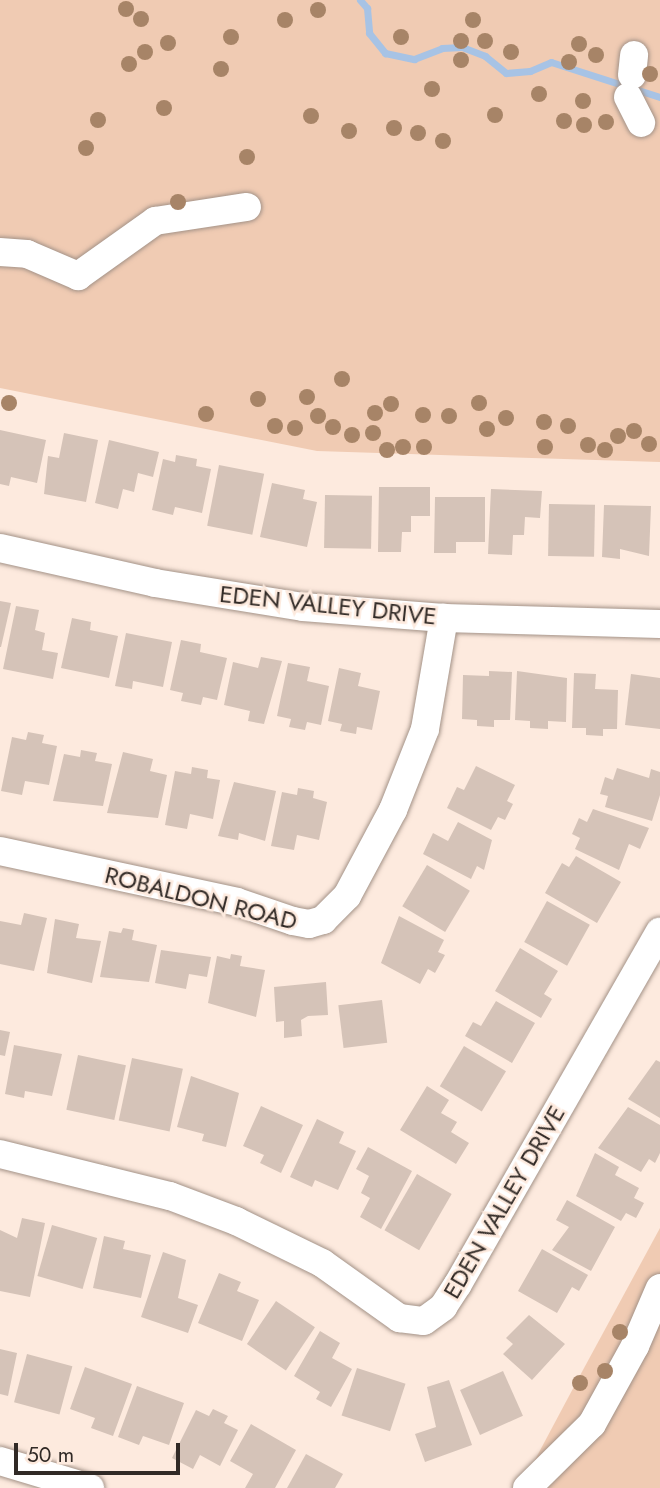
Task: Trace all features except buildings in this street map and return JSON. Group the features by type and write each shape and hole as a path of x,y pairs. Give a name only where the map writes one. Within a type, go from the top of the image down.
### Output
{"street":[{"path":"631,76 641,123"},
{"path":"0,252 27,254 78,275 155,221 247,207"},
{"name":"EDEN VALLEY DRIVE","path":"0,548 156,583 276,602 444,618 660,624"},
{"name":"ROBALDON ROAD","path":"0,851 237,902 293,921 309,924 323,919 347,896 393,810 425,729 444,618"},
{"name":"EDEN VALLEY DRIVE","path":"0,1154 170,1196 236,1221 322,1263 398,1318 424,1321 443,1307 458,1284 660,932"},
{"path":"527,1488 592,1424 635,1346 660,1288"},
{"path":"2,1470 90,1488"}],"shaded area":[{"path":"0,0 660,0 660,462 317,451 0,388"},
{"path":"660,1228 660,1488 520,1488 577,1381"}],"waterway":[{"path":"360,0 367,8 369,33 385,53 414,59 442,48 462,47 485,56 506,73 530,71 551,62 660,97"}]}
